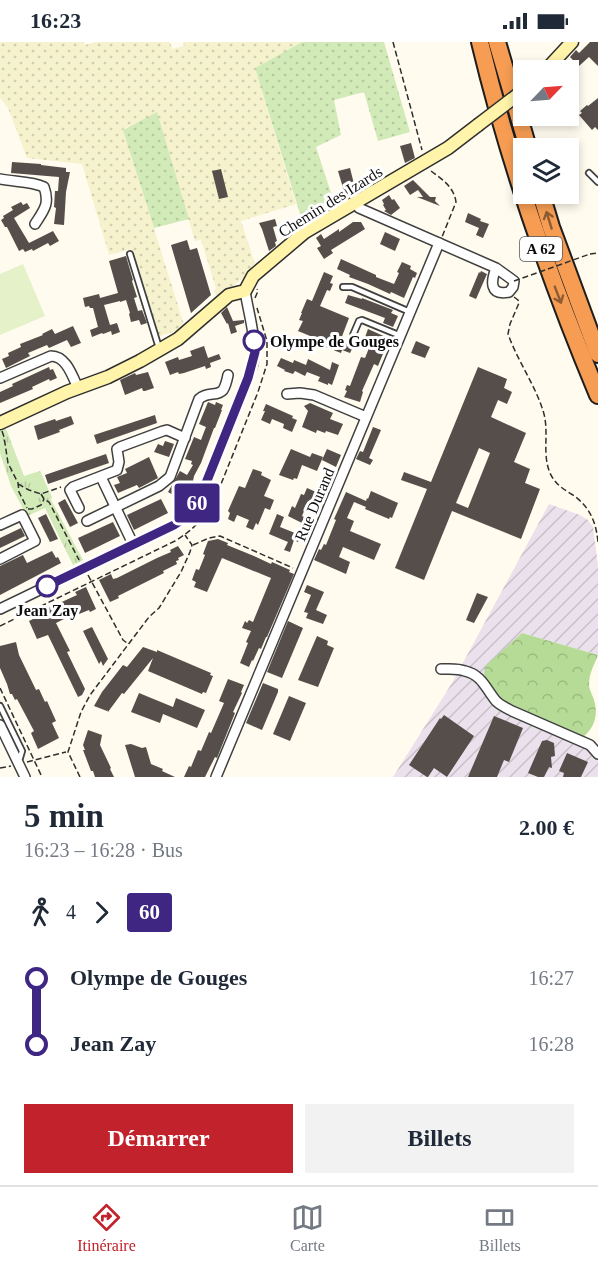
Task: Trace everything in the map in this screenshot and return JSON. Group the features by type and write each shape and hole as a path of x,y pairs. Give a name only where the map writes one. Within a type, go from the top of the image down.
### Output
{"highway":[{"path":"476,42 495,99"},
{"name":"A 62","path":"480,42 518,179 556,292 598,395"},
{"path":"498,42 525,138"},
{"name":"A 62","path":"544,204 558,249 598,354"}],"street":[{"path":"555,60 572,42"},
{"name":"Chemin des Izards","path":"245,291 253,276 305,232 448,148 513,98"},
{"path":"0,179 36,183 44,187 47,195 46,208 35,224"},
{"path":"356,202 359,208 496,268 514,281 509,292 495,290 492,286 496,268"},
{"name":"Rue Durand","path":"216,777 439,243"},
{"path":"0,423 108,377 159,351 184,335 229,295 245,291 254,336 253,364 202,493 193,508 179,522 0,609"},
{"path":"0,378 51,356 56,356 67,366 78,388"},
{"path":"87,521 159,486 170,477 199,399 207,394 223,390 228,375"},
{"path":"287,394 314,395 366,417"},
{"path":"79,508 70,490 117,470 119,462 117,449 120,447 167,430 185,438"},
{"path":"100,477 133,544"},
{"path":"0,525 24,512 35,541 0,559"},
{"path":"441,669 465,670 476,675 500,705 590,745 598,754"},
{"path":"0,725 14,764 25,777"}],"lane":[{"path":"589,173 598,182"},
{"path":"130,254 159,351"},
{"path":"343,287 352,287 411,312"},
{"path":"353,335 359,321 362,320 401,336"},
{"path":"0,706 22,751 20,758 14,764"}],"path":[{"path":"393,42 423,153"},
{"path":"429,170 451,188 456,202 439,243"},
{"path":"514,281 598,253"},
{"path":"0,626 171,542 195,527 207,513 215,500 267,364 267,341 255,300 258,291 253,276"},
{"path":"509,292 519,303 508,334 539,400 544,416 545,448 550,472 558,484 575,496 588,511 595,523 598,542"},
{"path":"0,428 4,437 8,464 18,483 18,492 24,512 41,505 44,499"},
{"path":"18,483 41,494 61,487 70,490"},
{"path":"41,494 49,502 84,568"},
{"path":"80,777 68,752 81,712 90,695 128,644 159,608 181,572 192,545 185,534"},
{"path":"192,545 220,536 302,572"},
{"path":"92,580 123,640 128,644"},
{"path":"0,688 42,777"},
{"path":"33,759 68,752"},
{"path":"0,768 14,764"}],"shaded area":[{"path":"0,42 84,42 85,45 96,42 170,42 172,49 184,46 183,42 302,42 255,68 296,204 241,221 256,267 219,298 214,292 216,288 201,240 195,241 157,113 123,129 185,328 157,337 132,249 109,255 82,164 27,158 8,108 0,98"},
{"path":"549,504 580,515 593,527 598,566 598,655 522,633 505,701 592,741 598,747 598,777 393,777 452,683"}],"green space":[{"path":"302,42 384,42 410,132 378,141 364,92 334,100 341,135 316,147 336,208 304,227 255,68"},
{"path":"157,112 189,219 154,228 123,130"},
{"path":"23,264 45,316 0,335 0,274"},
{"path":"5,426 24,476 40,471 52,497 51,500 83,560 73,565 45,508 27,516 11,486 0,453 0,428"},
{"path":"522,633 598,655 589,686 596,709 595,718 590,730 583,737 505,701 490,686 484,674 485,666"}],"building":[{"path":"590,42 598,42 598,66 589,57 579,66 579,60 573,60 570,57 576,50 579,53"},
{"path":"598,98 598,130 595,127 592,130 579,115 582,113 580,111"},
{"path":"411,143 415,158 405,163 400,146"},
{"path":"12,162 66,168 66,172 70,172 64,225 54,224 55,191 58,191 59,177 11,173"},
{"path":"350,168 356,192 346,198 338,171"},
{"path":"221,169 228,197 219,199 212,171"},
{"path":"413,180 430,197 436,197 435,201 440,206 417,197 423,197 418,190 410,195 404,186"},
{"path":"389,195 400,208 391,215 384,211 386,210 382,200"},
{"path":"21,202 23,205 27,203 30,208 14,218 29,243 53,231 59,241 50,246 48,243 33,251 32,249 25,252 23,249 19,251 1,220 13,210 11,207"},
{"path":"468,213 489,224 483,238 476,235 479,228 465,222"},
{"path":"275,219 277,226 273,227 277,241 276,246 269,251 259,223"},
{"path":"353,222 361,222 365,229 331,250 333,253 324,259 317,248 321,246 316,238 321,234 324,239"},
{"path":"385,232 400,239 395,251 380,244"},
{"path":"187,240 190,250 197,248 211,295 191,313 171,245"},
{"path":"126,256 137,297 134,298 138,311 142,310 147,323 141,325 139,320 131,322 126,300 104,305 110,325 117,323 120,332 112,335 111,331 92,337 90,330 98,327 93,308 85,307 83,298 99,294 100,298 118,293 109,261"},
{"path":"341,259 394,284 402,262 411,266 410,269 417,273 404,298 349,277 350,275 337,269"},
{"path":"481,271 487,274 476,299 469,296"},
{"path":"324,272 333,276 330,283 333,284 330,291 327,290 320,306 349,318 341,339 354,345 350,353 342,350 341,353 323,346 322,350 316,348 315,338 298,331 303,321 299,320 307,299 312,301"},
{"path":"348,295 393,310 391,313 398,316 393,327 383,323 385,318 345,303"},
{"path":"227,307 233,321 244,320 244,323 235,326 237,332 231,334 228,323 221,313"},
{"path":"73,326 81,343 71,347 67,340 49,348 47,345 28,353 30,356 6,368 2,359 9,356 8,353 21,347 20,344 52,329 55,334"},
{"path":"368,329 390,340 378,366 374,364 362,391 360,402 344,397 347,385 350,386 361,357 365,358 371,343 364,340"},
{"path":"416,341 430,347 425,358 411,353"},
{"path":"204,346 208,358 219,354 221,359 210,363 211,367 206,369 205,366 170,375 165,362 178,357 179,360 192,356 190,351"},
{"path":"281,358 306,365 308,359 330,370 332,362 339,365 332,385 328,383 328,385 318,381 320,377 307,372 305,376 295,371 293,374 284,371 277,366"},
{"path":"49,367 50,370 53,369 57,378 50,381 49,379 32,387 33,389 0,403 0,392"},
{"path":"478,367 507,379 504,388 512,392 507,404 498,400 491,417 526,433 514,462 530,469 525,483 540,489 521,539 452,511 424,580 395,568 427,489 401,480 404,472 431,482","holes":["479,448 490,453 468,508 456,503"]},
{"path":"148,372 154,388 143,391 142,388 125,395 120,380 135,373 136,375"},
{"path":"208,402 223,405 222,410 193,481 180,502 168,492 180,471 187,475 193,465 192,461 185,459 194,437 201,440 206,427 199,424"},
{"path":"310,403 333,413 330,419 343,424 338,435 317,430 316,433 302,427 308,411 304,406"},
{"path":"266,404 297,420 292,432 283,428 284,424 272,419 270,424 261,420"},
{"path":"155,415 157,423 97,444 94,435"},
{"path":"71,416 74,424 38,440 34,426"},
{"path":"373,427 381,430 369,458 373,460 370,465 356,459 360,451 363,452"},
{"path":"165,441 174,444 169,457 154,452 158,444 163,446"},
{"path":"291,449 310,457 312,453 323,457 317,471 302,465 297,479 293,480 279,475"},
{"path":"327,449 341,455 336,467 322,460"},
{"path":"106,454 109,463 48,484 45,475"},
{"path":"149,457 158,478 139,488 137,485 118,493 114,485 120,483 117,477 127,473 125,469"},
{"path":"253,469 262,472 261,475 271,480 264,496 274,500 270,510 265,508 258,525 256,523 253,530 246,527 249,520 237,515 234,522 228,519 230,513 228,511 239,486 245,488"},
{"path":"307,488 316,492 311,505 307,504 302,523 288,516 292,506 295,508 301,494 304,495"},
{"path":"371,491 398,503 392,518 389,519 354,502 347,518 354,521 350,531 381,544 374,560 343,547 339,557 350,562 346,574 314,560 319,549 321,550 324,544 326,545 346,492 366,501"},
{"path":"65,499 78,523 70,527 58,503"},
{"path":"161,499 168,513 134,530 127,515"},
{"path":"46,514 58,539 50,542 38,518"},
{"path":"277,514 284,517 280,527 305,534 302,541 294,540 290,552 284,550 288,542 269,534"},
{"path":"113,522 120,536 85,553 78,538"},
{"path":"21,528 25,536 0,548 0,538"},
{"path":"218,539 271,564 272,562 290,570 289,572 294,574 267,637 249,667 240,663 251,631 242,628 245,621 253,622 271,578 222,558 207,592 194,587 196,582 192,580 196,569 199,570 208,541"},
{"path":"178,546 184,555 178,558 177,564 110,602 99,580 111,574 113,579 117,578 171,552 170,550"},
{"path":"52,551 61,563 0,595 0,566 23,555 27,563"},
{"path":"307,585 324,592 316,610 327,615 323,624 306,618 308,613 304,612 311,595 304,592"},
{"path":"86,587 96,609 79,614 78,612 56,623 85,689 78,697 48,635 37,639 29,621 43,614 42,611 77,595 75,592"},
{"path":"477,593 488,597 474,623 466,620"},
{"path":"288,621 303,628 282,678 267,672"},
{"path":"92,627 108,659 103,666 101,661 99,664 83,631"},
{"path":"317,636 328,641 327,645 334,648 318,687 298,680"},
{"path":"16,642 19,655 36,690 39,689 45,702 47,701 56,721 52,723 59,738 38,749 31,733 34,731 17,699 15,700 10,694 0,668 0,646"},
{"path":"143,647 157,652 157,650 211,673 210,675 213,676 206,693 202,694 148,671 153,658 108,712 94,706 123,665 127,667"},
{"path":"228,679 244,685 217,758 215,757 205,777 184,777 198,750 201,751 209,732 211,733 224,703 219,701"},
{"path":"263,683 278,689 278,692 262,730 246,723"},
{"path":"139,693 173,707 176,698 205,710 197,728 163,714 160,723 131,712"},
{"path":"289,696 306,703 290,741 273,734"},
{"path":"444,715 474,736 447,777 434,768 427,777 409,765"},
{"path":"494,716 523,728 509,762 504,760 497,777 468,777"},
{"path":"88,730 102,735 100,745 114,777 95,777 91,771 83,750 85,750 83,745"},
{"path":"547,740 554,743 555,756 551,757 552,768 549,767 544,777 528,773 542,741"},
{"path":"125,745 146,747 151,764 175,777 135,777"},
{"path":"567,753 588,762 581,777 563,777 564,773 559,771"}],"bus line":[{"name":"60","path":"47,586 174,525 188,514 202,493 248,378 255,352 254,341"}],"place":[{"name":"Olympe de Gouges","path":"254,341"},
{"name":"Jean Zay","path":"47,586"}]}
